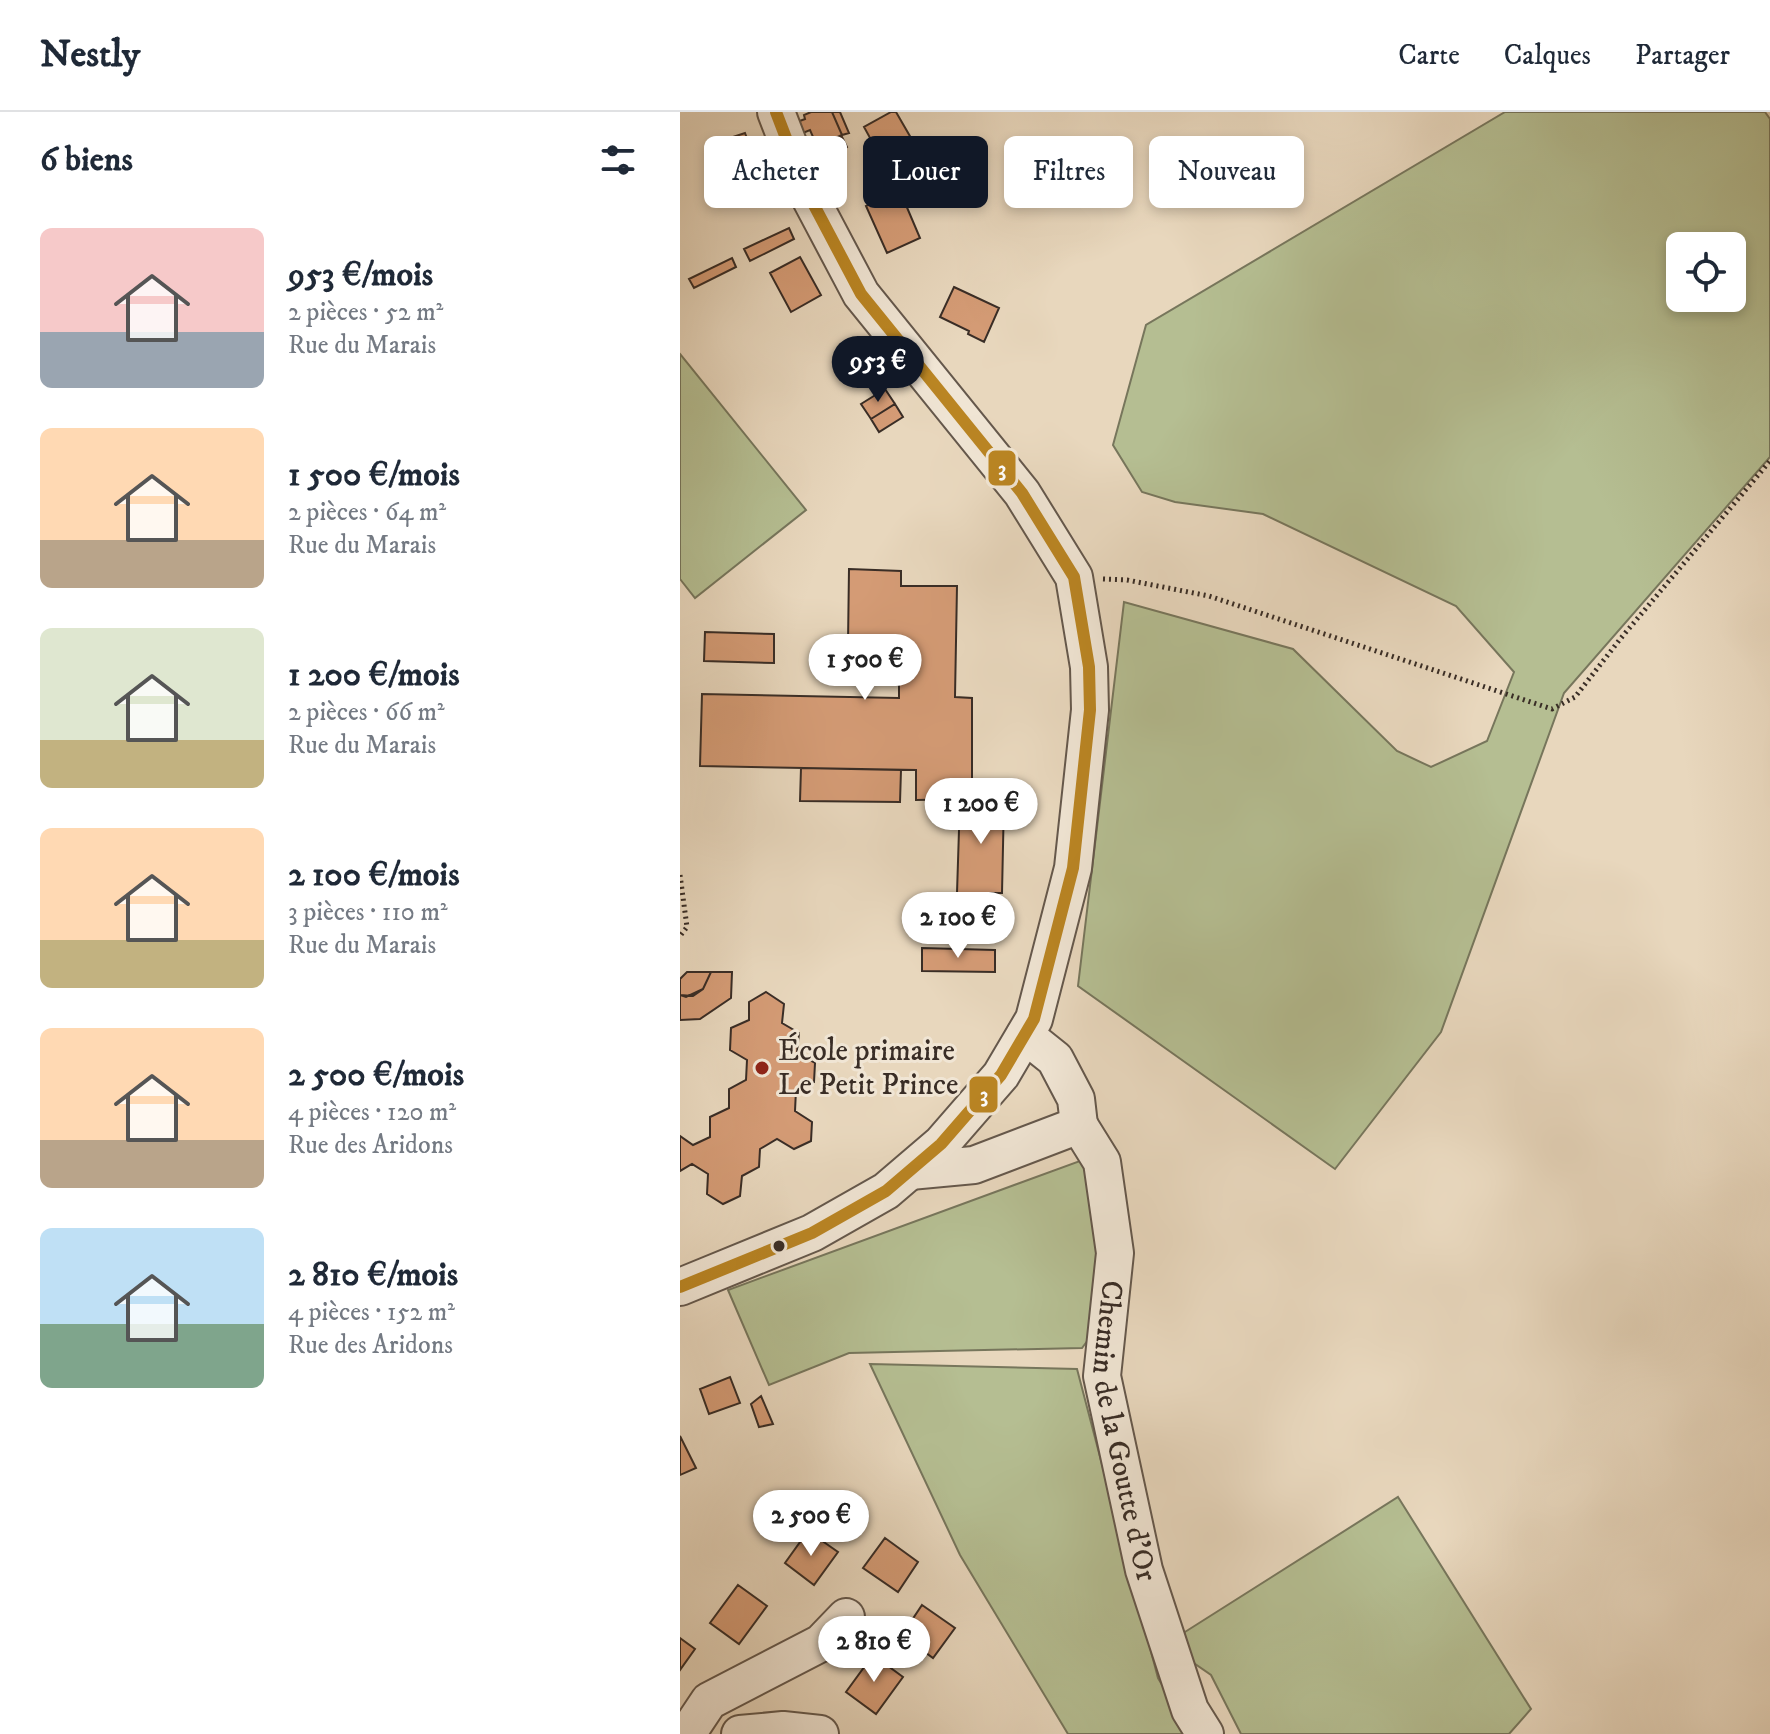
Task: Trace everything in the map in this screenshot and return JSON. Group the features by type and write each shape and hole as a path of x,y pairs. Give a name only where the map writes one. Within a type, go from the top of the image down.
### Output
{"street":[{"path":"694,1282 812,1233 886,1191 941,1144 1001,1075 1034,1019 1073,868 1088,726 1089,667 1074,577 1022,493 861,294 806,190 776,112"},
{"name":"Chemin de la Goutte d'Or","path":"1025,1035 1055,1059 1076,1099 1079,1125 1102,1162 1115,1253 1102,1376 1144,1570 1190,1710 1205,1734"},
{"path":"910,1171 974,1165 1079,1125"},
{"path":"680,1314 704,1288 694,1282"},
{"path":"687,1734 709,1701 821,1643 846,1617"},
{"path":"740,1734 783,1730 820,1734"}],"path":[{"path":"1074,577 1127,580 1209,596 1552,709 1575,697 1770,461"},
{"path":"680,875 687,927 680,936"}],"green space":[{"path":"1505,112 1765,112 1770,119 1770,457 1564,693 1441,1032 1335,1169 1078,986 1124,602 1293,649 1397,751 1431,767 1487,741 1514,672 1456,606 1263,514 1175,502 1142,492 1113,445 1146,325"},
{"path":"680,354 806,510 695,598 680,579"},
{"path":"1088,1158 1101,1243 1094,1332 1082,1348 849,1353 769,1385 728,1290"},
{"path":"870,1364 1077,1369 1158,1678 1192,1734 1068,1734 960,1555"},
{"path":"1398,1497 1531,1709 1509,1734 1241,1734 1211,1675 1188,1659 1177,1637"}],"building":[{"path":"832,112 842,135 813,136 810,130 798,135 794,123 805,119 804,115"},
{"path":"832,112 840,112 849,133 842,135"},
{"path":"896,112 910,136 869,136 864,127"},
{"path":"867,208 907,208 920,238 887,253"},
{"path":"789,228 794,239 750,261 744,249"},
{"path":"800,257 821,295 791,312 770,273"},
{"path":"732,258 736,267 694,288 689,279"},
{"path":"954,287 999,308 984,342 940,317"},
{"path":"885,389 895,404 871,419 861,404"},
{"path":"895,404 903,417 879,432 871,419"},
{"path":"849,569 901,571 901,586 957,586 955,697 972,698 972,799 916,800 916,770 700,766 702,694 899,698 899,642 848,643"},
{"path":"705,632 774,634 774,663 704,661"},
{"path":"801,768 901,770 900,802 800,801"},
{"path":"960,799 1004,800 1002,893 957,893"},
{"path":"922,948 995,950 995,972 922,971"},
{"path":"687,972 711,972 703,989 686,997 680,995 680,979"},
{"path":"711,972 732,972 731,998 700,1019 680,1020 680,995 693,996 703,989"},
{"path":"766,992 784,1004 782,1023 799,1033 797,1053 815,1063 814,1082 796,1090 795,1111 812,1122 811,1141 794,1149 777,1139 760,1149 759,1167 742,1176 740,1196 723,1204 707,1194 708,1174 692,1164 680,1171 680,1136 693,1145 710,1137 710,1117 729,1108 729,1089 746,1080 747,1060 730,1050 731,1028 749,1020 749,1002"},
{"path":"730,1377 740,1403 709,1414 700,1389"},
{"path":"761,1396 773,1424 759,1427 751,1404"},
{"path":"680,1436 696,1468 680,1475"},
{"path":"808,1531 838,1552 814,1585 785,1563"},
{"path":"885,1538 918,1562 898,1592 863,1568"},
{"path":"738,1585 767,1606 739,1644 710,1623"},
{"path":"922,1605 955,1628 933,1658 902,1635"},
{"path":"879,1635 897,1648 890,1658 872,1646"},
{"path":"680,1638 695,1649 680,1670"},
{"path":"873,1655 903,1677 876,1714 846,1692"}],"transit line":[{"name":"3","path":"680,1287 812,1233 886,1191 941,1144 1001,1075 1034,1019 1073,868 1090,710 1089,667 1074,577 1022,493 861,294 806,190 776,112"}],"place":[{"name":"École primaire Le Petit Prince","path":"762,1068"}]}
